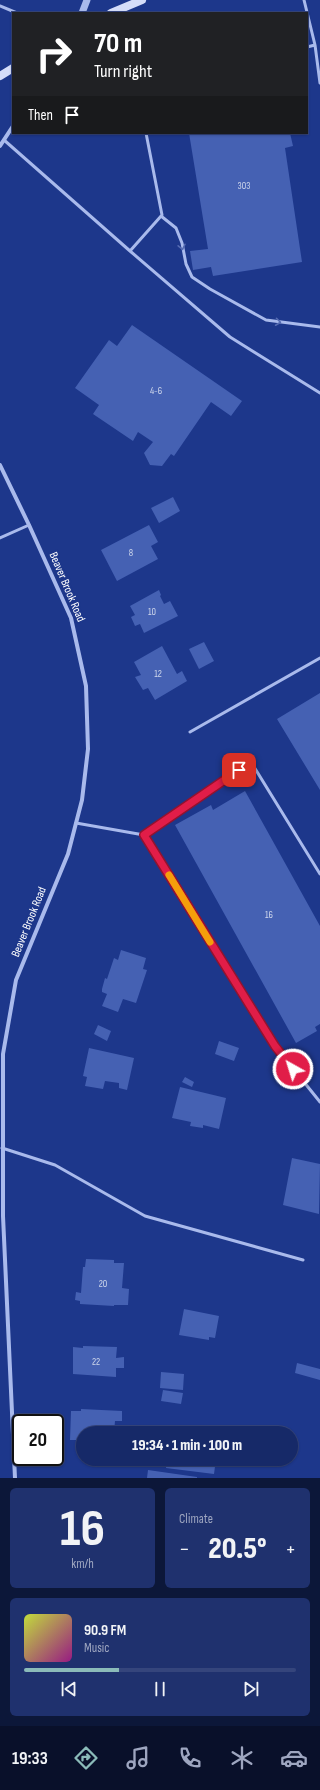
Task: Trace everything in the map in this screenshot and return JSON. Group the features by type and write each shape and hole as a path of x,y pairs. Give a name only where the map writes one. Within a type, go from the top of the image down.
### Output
{"main road":[{"path":"113,12 142,0"},
{"path":"0,76 12,69"}],"street":[{"path":"82,12 87,0"},
{"path":"0,146 12,128"},
{"name":"Beaver Brook Road","path":"0,465 71,618 86,686 88,749 82,800 68,854 16,980 3,1054 1,1216 15,1478"}],"lane":[{"path":"304,0 307,12"},
{"path":"0,6 15,12"},
{"path":"308,16 315,45 320,83"},
{"path":"308,47 315,45"},
{"path":"146,134 161,216 176,228 182,243 186,264 192,277 210,289 266,320 320,327"},
{"path":"4,140 230,337 320,393"},
{"path":"130,251 161,216"},
{"path":"0,538 29,525"},
{"path":"190,732 320,658"},
{"path":"76,823 144,835 251,762 320,874"},
{"path":"144,835 275,1046 320,1102"},
{"path":"2,1148 55,1165 145,1216 303,1260"}],"building":[{"path":"189,134 290,134 293,146 285,148 302,262 213,276 211,267 193,270 190,251 208,249"},
{"path":"132,325 242,401 231,416 211,402 174,456 171,454 162,466 150,465 144,453 153,442 138,432 133,441 93,414 99,405 75,388 109,340 117,346"},
{"path":"173,497 180,511 159,523 151,508"},
{"path":"149,525 158,542 151,546 158,559 117,581 101,550"},
{"path":"159,590 164,604 170,601 178,616 144,633 140,624 135,626 131,617 135,615 130,606"},
{"path":"204,642 214,661 199,669 189,649"},
{"path":"162,646 177,674 182,671 187,681 155,700 148,688 143,690 135,677 141,675 134,662"},
{"path":"320,693 320,790 277,719"},
{"path":"245,791 320,926 320,1024 315,1027 317,1031 296,1043 175,825 211,805 213,810"},
{"path":"121,950 146,958 143,969 147,970 136,1003 123,999 118,1012 102,1006 107,994 102,992 102,989 114,958 118,960"},
{"path":"98,1025 111,1031 107,1041 94,1034"},
{"path":"219,1041 239,1048 234,1061 215,1054"},
{"path":"89,1048 134,1058 127,1090 119,1088 119,1083 105,1081 103,1089 85,1086 87,1077 83,1076"},
{"path":"185,1077 194,1082 192,1087 182,1082"},
{"path":"180,1087 226,1098 219,1129 203,1125 203,1128 190,1126 191,1122 172,1118"},
{"path":"292,1158 320,1164 319,1214 283,1205"},
{"path":"86,1259 114,1260 114,1263 124,1263 122,1288 129,1289 128,1305 114,1306 80,1304 80,1301 75,1300 76,1292 81,1293 83,1267 85,1267"},
{"path":"184,1309 219,1316 215,1338 209,1337 209,1340 179,1335"},
{"path":"83,1346 117,1347 116,1358 124,1357 124,1368 116,1368 116,1377 73,1374 73,1347 83,1348"},
{"path":"297,1363 320,1369 320,1380 295,1373"},
{"path":"161,1372 184,1374 183,1390 160,1388"},
{"path":"163,1390 183,1393 181,1404 161,1401"},
{"path":"81,1409 122,1411 122,1421 115,1421 115,1426 76,1426 76,1440 70,1440 71,1411 81,1411"},
{"path":"166,1466 215,1466 214,1474 166,1468"},
{"path":"148,1470 197,1477 197,1478 147,1478"}],"slow traffic":[{"path":"169,875 210,942"}],"route":[{"path":"239,770 144,835 275,1046 293,1069"}]}
